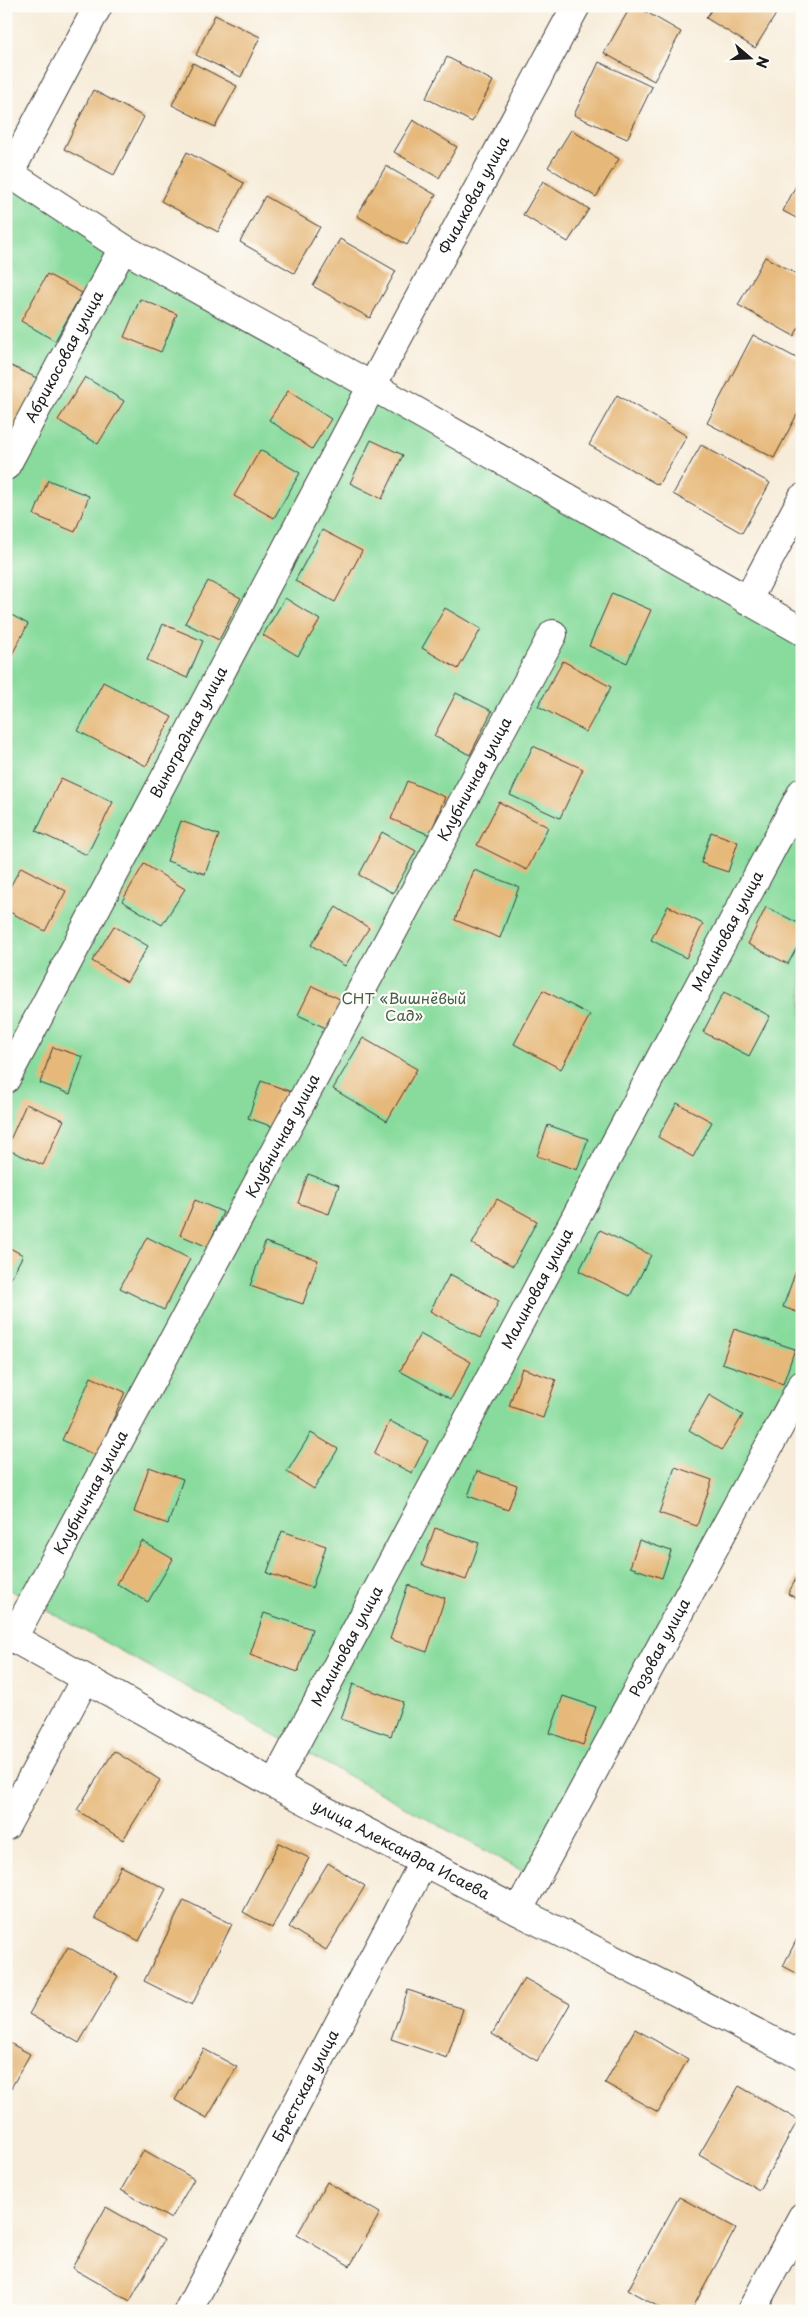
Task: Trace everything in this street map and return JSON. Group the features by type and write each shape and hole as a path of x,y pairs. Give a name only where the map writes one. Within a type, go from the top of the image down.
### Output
{"street":[{"path":"98,6 8,172 123,248 372,386 802,631"},
{"name":"Фиалковая улица","path":"372,386 576,6"},
{"name":"Абрикосовая улица","path":"6,466 123,248"},
{"name":"Виноградная улица","path":"6,1079 372,386"},
{"path":"747,601 802,498"},
{"name":"Клубничная улица","path":"10,1636 553,634"},
{"name":"Малиновая улица","path":"274,1784 802,792"},
{"name":"Розовая улица","path":"518,1912 802,1385"},
{"name":"улица Александра Исаева","path":"10,1636 274,1784 518,1912 802,2056"},
{"path":"6,1826 85,1679"},
{"name":"Брестская улица","path":"188,2311 423,1863"},
{"path":"751,2311 802,2217"}],"green space":[{"name":"СНТ «Вишнёвый Cад»","path":"6,171 802,631 802,1385 535,1878 6,1588"}],"building":[{"path":"631,6 636,6 681,32 654,81 604,53"},
{"path":"714,6 781,6 755,48 706,18"},
{"path":"215,15 260,37 241,77 196,55"},
{"path":"447,57 493,81 472,122 426,98"},
{"path":"599,62 652,87 627,139 574,115"},
{"path":"193,63 237,86 215,127 172,105"},
{"path":"93,90 144,117 114,175 64,149"},
{"path":"413,120 457,147 439,178 394,152"},
{"path":"571,130 619,159 596,197 548,167"},
{"path":"187,152 244,183 218,232 161,201"},
{"path":"386,166 436,195 407,245 357,216"},
{"path":"802,174 802,221 783,211"},
{"path":"543,181 589,209 568,242 523,215"},
{"path":"265,196 320,227 294,273 240,242"},
{"path":"340,239 396,271 370,318 313,286"},
{"path":"765,257 802,277 802,322 794,336 738,305"},
{"path":"47,274 82,293 55,341 21,321"},
{"path":"140,299 177,314 161,352 124,337"},
{"path":"753,335 802,361 802,405 774,458 707,423"},
{"path":"7,364 39,379 12,436 6,433"},
{"path":"85,377 124,401 98,444 58,420"},
{"path":"288,391 331,419 312,449 269,420"},
{"path":"617,395 687,436 658,485 589,445"},
{"path":"371,440 403,455 382,499 350,483"},
{"path":"701,445 770,483 742,533 673,494"},
{"path":"260,450 300,473 274,518 234,496"},
{"path":"48,480 89,496 75,532 34,515"},
{"path":"322,530 362,551 335,602 295,581"},
{"path":"208,581 241,598 219,640 185,623"},
{"path":"612,593 651,610 627,663 589,646"},
{"path":"285,598 320,620 298,656 263,635"},
{"path":"445,608 481,629 458,669 422,648"},
{"path":"6,612 28,624 6,666"},
{"path":"163,624 203,641 187,678 147,660"},
{"path":"563,661 611,687 586,732 538,706"},
{"path":"103,682 172,717 146,766 78,731"},
{"path":"456,693 492,711 470,755 434,736"},
{"path":"533,746 583,769 560,818 510,795"},
{"path":"61,778 113,802 87,855 36,831"},
{"path":"407,781 445,797 430,835 391,819"},
{"path":"499,802 548,827 527,870 477,845"},
{"path":"181,821 219,835 205,874 167,861"},
{"path":"382,832 416,851 393,893 359,875"},
{"path":"711,832 738,842 728,872 701,863"},
{"path":"144,864 185,889 162,925 122,901"},
{"path":"21,867 66,891 45,931 6,910 6,894"},
{"path":"474,870 519,887 500,938 455,920"},
{"path":"668,906 703,924 686,958 651,940"},
{"path":"336,907 369,928 345,966 311,945"},
{"path":"766,907 802,925 802,938 788,964 748,944"},
{"path":"114,926 148,946 127,982 92,961"},
{"path":"312,986 342,1000 328,1029 298,1015"},
{"path":"543,990 590,1015 561,1069 514,1044"},
{"path":"724,992 770,1016 749,1056 703,1032"},
{"path":"363,1038 417,1069 387,1121 333,1089"},
{"path":"53,1047 83,1057 70,1094 40,1083"},
{"path":"261,1081 292,1092 279,1129 248,1118"},
{"path":"677,1103 712,1122 693,1157 658,1137"},
{"path":"26,1104 64,1120 43,1165 6,1149"},
{"path":"548,1125 588,1139 577,1170 537,1156"},
{"path":"308,1174 339,1185 329,1214 298,1203"},
{"path":"497,1199 537,1221 513,1266 472,1244"},
{"path":"195,1200 223,1212 208,1247 180,1235"},
{"path":"600,1230 651,1255 630,1296 579,1271"},
{"path":"147,1237 190,1259 164,1310 120,1288"},
{"path":"265,1242 318,1260 303,1304 250,1286"},
{"path":"6,1246 23,1255 6,1287"},
{"path":"802,1254 802,1314 783,1307"},
{"path":"450,1274 499,1301 480,1338 430,1311"},
{"path":"734,1329 795,1349 783,1384 722,1363"},
{"path":"420,1334 471,1362 451,1399 400,1371"},
{"path":"522,1368 556,1380 543,1418 509,1406"},
{"path":"91,1377 125,1392 97,1456 62,1440"},
{"path":"709,1395 743,1415 722,1450 689,1430"},
{"path":"390,1421 428,1441 412,1473 374,1454"},
{"path":"311,1433 338,1449 314,1489 287,1472"},
{"path":"149,1467 183,1479 168,1524 134,1512"},
{"path":"675,1467 712,1480 697,1526 659,1513"},
{"path":"477,1471 517,1485 508,1510 468,1496"},
{"path":"435,1528 479,1543 466,1580 422,1565"},
{"path":"282,1531 326,1546 312,1588 267,1573"},
{"path":"639,1540 671,1551 662,1578 630,1567"},
{"path":"142,1541 173,1559 148,1602 117,1584"},
{"path":"802,1567 802,1601 788,1594"},
{"path":"408,1585 445,1598 427,1652 390,1639"},
{"path":"264,1613 312,1629 298,1672 250,1655"},
{"path":"353,1684 403,1702 391,1736 341,1719"},
{"path":"563,1696 596,1707 583,1745 550,1733"},
{"path":"114,1751 160,1780 123,1840 77,1810"},
{"path":"279,1843 309,1858 272,1928 243,1912"},
{"path":"328,1863 365,1886 326,1950 289,1927"},
{"path":"121,1866 166,1889 139,1941 95,1918"},
{"path":"184,1900 232,1924 192,2005 144,1981"},
{"path":"802,1929 802,1976 783,1966"},
{"path":"68,1947 118,1976 79,2043 29,2014"},
{"path":"524,1978 570,2004 537,2061 492,2034"},
{"path":"408,1990 463,2009 447,2058 391,2039"},
{"path":"635,2029 688,2059 658,2112 605,2083"},
{"path":"6,2041 30,2054 6,2097"},
{"path":"204,2049 237,2067 207,2118 175,2100"},
{"path":"739,2086 798,2120 759,2190 699,2155"},
{"path":"144,2150 194,2179 171,2219 121,2190"},
{"path":"327,2182 380,2213 350,2266 297,2235"},
{"path":"679,2197 736,2228 691,2311 666,2311 628,2290"},
{"path":"106,2207 164,2240 130,2301 72,2268"}]}
